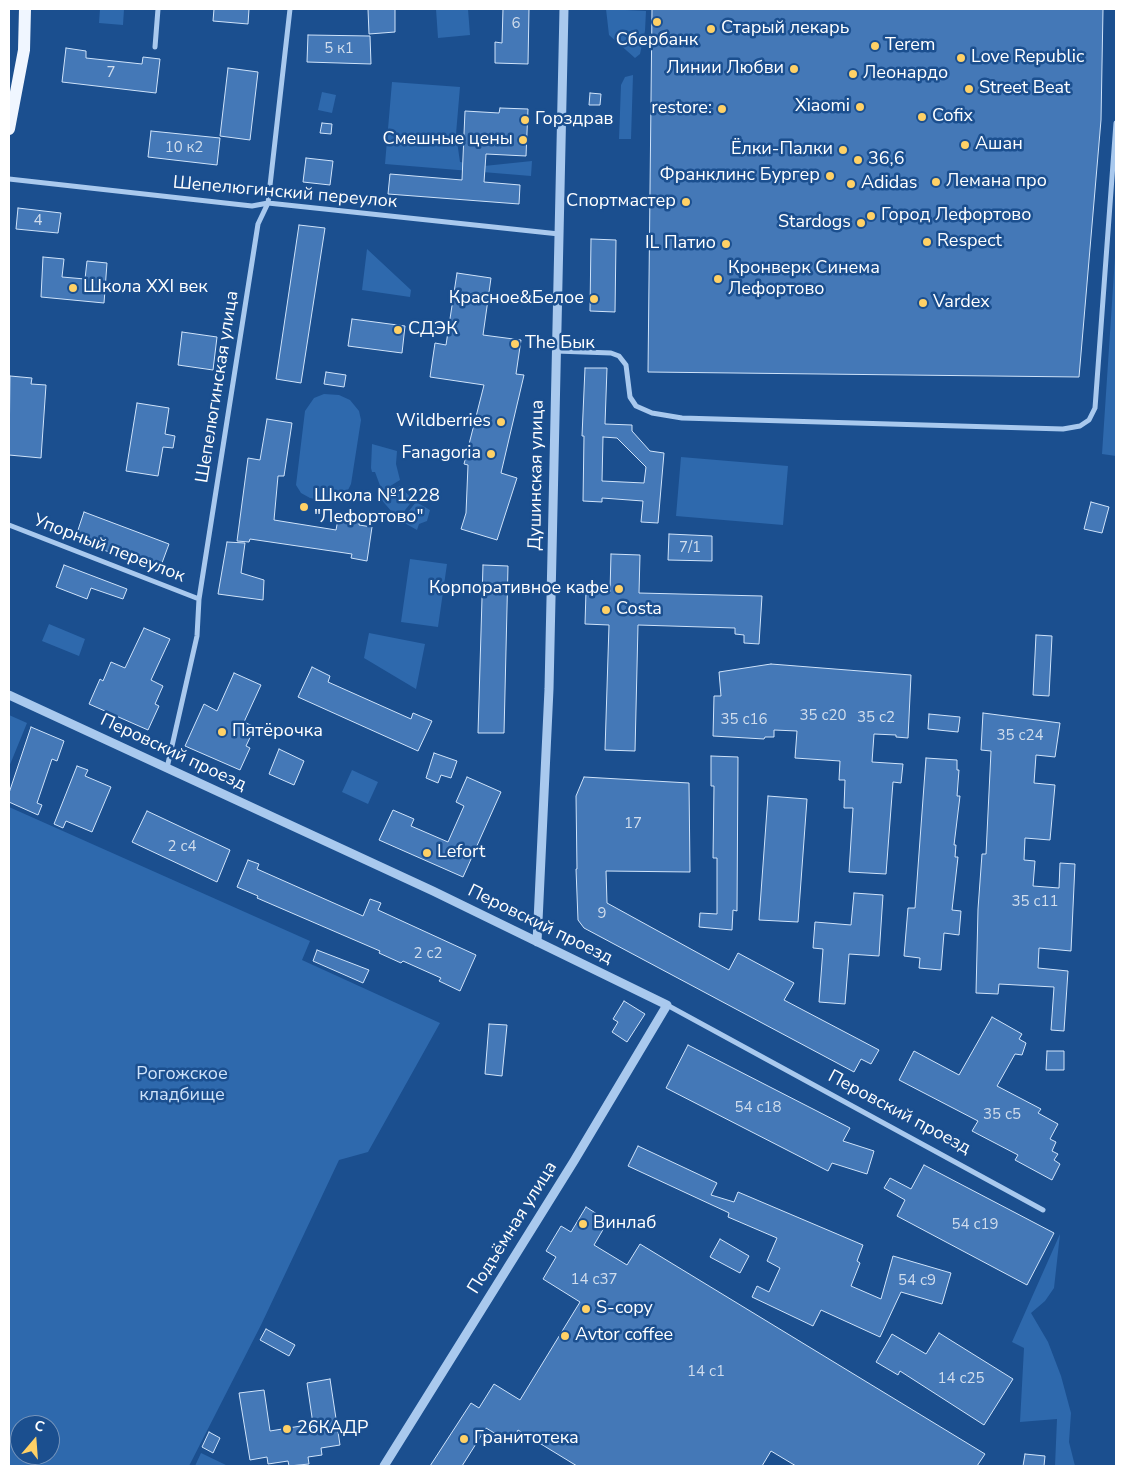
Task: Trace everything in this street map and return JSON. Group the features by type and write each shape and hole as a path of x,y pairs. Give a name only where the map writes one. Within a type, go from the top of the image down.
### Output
{"main road":[{"path":"9,129 24,50 25,9"}],"street":[{"path":"155,47 158,9"},
{"name":"Шепелюгинская улица","path":"167,768 197,636 199,599 258,224 268,203 290,9"},
{"name":"Душинская улица","path":"537,942 547,759 564,9"},
{"path":"556,351 611,353 620,356 626,365 630,397 636,406 652,413 691,418 1063,429 1080,426 1089,420 1095,408 1116,123"},
{"name":"Шепелюгинский переулок","path":"9,179 252,206 268,203 559,234"},
{"name":"Упорный переулок","path":"9,526 199,599"},
{"name":"Перовский проезд","path":"9,696 434,891 667,1006 1043,1210"},
{"name":"Подъёмная улица","path":"384,1466 574,1161 667,1006"}],"green space":[{"path":"100,9 124,9 123,25 99,23"},
{"path":"436,9 468,9 470,35 438,38"},
{"path":"606,9 646,11 645,31 640,54 635,58 609,35"},
{"path":"633,75 631,139 619,139 621,85 625,77"},
{"path":"392,82 460,87 456,134 460,162 484,166 532,161 531,176 385,164"},
{"path":"322,92 336,95 332,113 318,110"},
{"path":"1116,242 1116,456 1102,454"},
{"path":"367,249 411,290 410,297 362,290"},
{"path":"324,394 339,395 350,400 359,411 361,420 351,484 346,494 339,500 330,502 310,498 301,493 296,485 305,411 314,398"},
{"path":"372,444 397,451 396,464 400,480 382,491 375,472 372,472 371,468"},
{"path":"681,457 788,466 783,525 676,516"},
{"path":"400,486 413,500 398,519 380,498"},
{"path":"416,502 430,510 427,521 419,524 417,530 401,521"},
{"path":"410,559 447,564 438,627 401,622"},
{"path":"49,624 85,639 79,656 42,641"},
{"path":"369,633 425,644 416,689 364,658"},
{"path":"9,715 27,723 9,767"},
{"path":"352,770 378,782 368,804 342,792"},
{"name":"Рогожское кладбище","path":"9,807 310,941 302,960 440,1023 368,1152 339,1160 261,1325 189,1466 9,1466"},
{"path":"1060,1234 1054,1288 1045,1301 1031,1313 1048,1342 1061,1376 1071,1413 1069,1442 1075,1466 1055,1466 1057,1419 1020,1422 1024,1348 1012,1342"},
{"path":"201,1453 228,1466 195,1466"}],"building":[{"path":"214,9 249,9 248,24 213,21"},
{"path":"368,9 395,9 395,32 369,34"},
{"path":"503,9 529,9 528,64 495,63 495,42 502,43"},
{"name":"Город Лефортово","path":"652,9 1103,9 1101,120 1079,377 648,372"},
{"path":"308,35 370,36 371,64 307,62"},
{"path":"66,48 86,51 86,58 142,64 143,57 160,59 156,93 62,82"},
{"path":"228,68 258,72 250,140 220,136"},
{"path":"590,93 601,94 600,105 589,105"},
{"path":"500,108 528,109 526,156 486,154 484,182 520,185 519,204 388,194 390,174 462,180 465,111 499,113"},
{"path":"322,123 332,124 331,134 320,133"},
{"path":"151,131 220,138 217,165 148,157"},
{"path":"306,158 333,161 330,185 303,182"},
{"path":"18,208 61,213 58,233 16,229"},
{"path":"299,225 325,228 301,383 276,379"},
{"path":"591,239 616,240 615,312 590,311"},
{"name":"Школа XXI век","path":"43,257 64,259 62,277 85,279 87,261 107,263 104,303 41,297"},
{"path":"457,273 491,278 483,335 521,340 516,374 524,375 501,473 517,478 497,540 461,529 466,513 468,465 464,464 484,385 430,377 435,343 446,345"},
{"path":"352,319 405,326 402,353 348,346"},
{"path":"182,332 217,337 213,370 178,365"},
{"path":"585,368 607,368 605,424 632,425 632,431 650,451 664,453 658,523 641,522 643,501 602,498 602,502 583,501 584,436 582,436","holes":["603,437 617,438 646,467 644,483 602,481"]},
{"path":"326,372 346,375 344,387 324,384"},
{"path":"10,376 32,378 31,384 46,385 41,458 9,455"},
{"path":"137,403 169,408 165,434 175,436 173,448 163,447 158,476 126,471"},
{"path":"267,419 292,423 284,476 278,476 274,520 336,530 339,514 360,517 359,525 372,527 367,561 351,558 352,554 250,539 249,542 237,541 248,458 260,460"},
{"path":"1091,502 1109,507 1102,533 1084,529"},
{"path":"84,512 169,544 159,571 75,539"},
{"path":"669,534 712,536 712,561 668,560"},
{"path":"227,542 245,543 241,573 264,580 263,600 218,594"},
{"path":"611,554 640,555 639,593 762,596 759,644 744,643 744,635 735,634 735,628 638,625 635,751 605,750 609,625 585,624 586,591 610,592"},
{"path":"64,565 127,589 123,599 91,588 87,599 56,587"},
{"path":"483,565 508,566 504,733 478,733"},
{"path":"144,628 170,639 151,680 163,686 155,704 159,706 148,730 89,704 100,679 103,681 111,662 125,668"},
{"path":"1036,635 1052,636 1049,696 1033,695"},
{"path":"771,664 911,675 908,738 896,737 896,735 874,734 872,762 903,764 901,783 893,782 886,874 849,872 853,808 844,808 845,780 839,780 840,761 795,758 797,731 774,730 774,737 765,737 764,739 713,736 714,696 721,696 719,672"},
{"path":"312,667 330,676 328,682 411,719 413,713 432,721 418,751 298,697"},
{"path":"234,673 261,685 244,722 255,727 246,746 250,748 240,770 185,746 204,704 217,711"},
{"path":"983,713 1060,723 1055,757 1036,755 1034,783 1055,785 1050,840 1025,838 1024,860 1035,861 1033,886 1059,888 1060,863 1075,864 1071,951 1039,948 1038,968 1068,971 1064,1031 1051,1030 1054,987 999,984 998,994 976,993 978,909 982,854 986,854 991,751 981,750"},
{"path":"929,714 960,717 958,732 928,729"},
{"path":"31,727 64,741 57,761 52,759 37,803 42,805 38,815 9,802 9,793"},
{"path":"279,749 304,761 294,785 269,774"},
{"path":"434,753 457,761 451,778 441,775 438,783 426,778"},
{"path":"711,756 738,757 737,911 733,910 732,930 699,927 700,913 717,914 717,858 713,858 714,786 711,786"},
{"path":"926,758 957,760 957,770 959,770 957,796 960,796 954,845 956,845 955,857 958,857 952,910 961,911 959,935 944,933 941,970 919,968 920,958 904,956 908,908 915,908"},
{"path":"77,766 88,770 85,776 111,787 92,832 66,821 63,828 54,824"},
{"path":"467,777 501,792 463,877 379,840 393,810 414,819 411,826 448,842 464,806 456,802"},
{"path":"584,777 689,783 690,872 606,871 607,903 729,970 738,953 794,983 784,1000 879,1050 871,1064 861,1059 854,1072 584,928 578,920 576,796"},
{"path":"768,796 807,799 798,922 759,920"},
{"path":"147,811 230,850 217,882 132,842"},
{"path":"248,860 259,864 257,869 363,916 370,899 381,903 378,910 476,955 460,991 439,981 441,978 403,961 401,963 379,953 380,951 257,898 258,896 237,887"},
{"path":"854,893 883,895 879,956 849,954 845,1004 819,1002 823,949 813,948 815,922 851,925"},
{"path":"317,950 369,970 363,983 313,961"},
{"path":"624,1001 645,1014 627,1042 612,1032 618,1022 613,1019"},
{"path":"992,1017 1022,1034 1019,1039 1026,1043 1022,1055 1015,1054 997,1086 1041,1109 1038,1113 1058,1124 1050,1139 1056,1142 1052,1151 1058,1154 1054,1160 1060,1164 1052,1180 1015,1160 1018,1155 972,1131 978,1121 899,1080 914,1051 959,1075"},
{"path":"489,1024 507,1025 502,1076 485,1074"},
{"path":"688,1045 850,1128 843,1141 874,1151 867,1174 832,1163 828,1171 666,1088"},
{"path":"1047,1051 1064,1051 1064,1070 1046,1070"},
{"path":"638,1146 717,1183 711,1195 734,1202 738,1192 863,1245 857,1261 860,1263 851,1286 881,1299 893,1256 951,1273 942,1304 901,1292 880,1337 821,1310 813,1326 752,1297 757,1286 769,1292 780,1268 767,1261 777,1238 728,1217 729,1213 628,1166"},
{"path":"924,1165 1054,1233 1027,1285 897,1216 905,1200 884,1188 890,1178 911,1189"},
{"path":"586,1207 608,1221 594,1245 627,1265 640,1244 985,1454 977,1466 796,1466 771,1451 762,1466 577,1466 518,1430 511,1443 486,1428 462,1466 430,1466 471,1403 479,1408 494,1384 520,1400 580,1302 543,1279 556,1257 546,1251 561,1226 571,1232"},
{"path":"720,1239 749,1256 740,1273 710,1257"},
{"path":"266,1329 295,1345 289,1356 260,1340"},
{"path":"939,1333 1013,1379 984,1425 900,1371 898,1375 876,1362 892,1334 926,1354"},
{"path":"330,1379 340,1445 321,1448 322,1455 308,1457 309,1464 289,1466 288,1461 268,1464 267,1457 250,1460 239,1393 264,1390 270,1431 313,1424 307,1383"},
{"path":"209,1432 220,1438 213,1453 202,1447"},
{"path":"1025,1454 1045,1456 1044,1466 1023,1466"}],"place":[{"name":"Сбербанк","path":"657,22"},
{"name":"Старый лекарь","path":"711,29"},
{"name":"Terem","path":"875,46"},
{"name":"Love Republic","path":"961,58"},
{"name":"Линии Любви","path":"794,69"},
{"name":"Леонардо","path":"853,74"},
{"name":"Street Beat","path":"969,89"},
{"name":"Xiaomi","path":"860,107"},
{"name":"restore:","path":"722,109"},
{"name":"Cofix","path":"922,117"},
{"name":"Горздрав","path":"525,120"},
{"name":"Смешные цены","path":"523,140"},
{"name":"Ашан","path":"965,145"},
{"name":"Ёлки-Палки","path":"843,150"},
{"name":"36,6","path":"858,160"},
{"name":"Франклинс Бургер","path":"830,176"},
{"name":"Лемана про","path":"936,182"},
{"name":"Adidas","path":"851,184"},
{"name":"Спортмастер","path":"686,202"},
{"name":"Город Лефортово","path":"871,216"},
{"name":"Stardogs","path":"861,223"},
{"name":"Respect","path":"927,242"},
{"name":"IL Патио","path":"726,244"},
{"name":"Кронверк Синема Лефортово","path":"718,279"},
{"name":"Школа XXI век","path":"73,288"},
{"name":"Красное&Белое","path":"594,299"},
{"name":"Vardex","path":"923,303"},
{"name":"СДЭК","path":"398,330"},
{"name":"The Бык","path":"515,344"},
{"name":"Wildberries","path":"501,422"},
{"name":"Fanagoria","path":"491,454"},
{"name":"Школа №1228 \"Лефортово\"","path":"304,507"},
{"name":"Корпоративное кафе","path":"619,589"},
{"name":"Costa","path":"606,610"},
{"name":"Пятёрочка","path":"222,732"},
{"name":"Lefort","path":"427,853"},
{"name":"Винлаб","path":"583,1224"},
{"name":"S-copy","path":"586,1309"},
{"name":"Avtor coffee","path":"565,1336"},
{"name":"26КАДР","path":"287,1429"},
{"name":"Гранитотека","path":"464,1439"}]}
